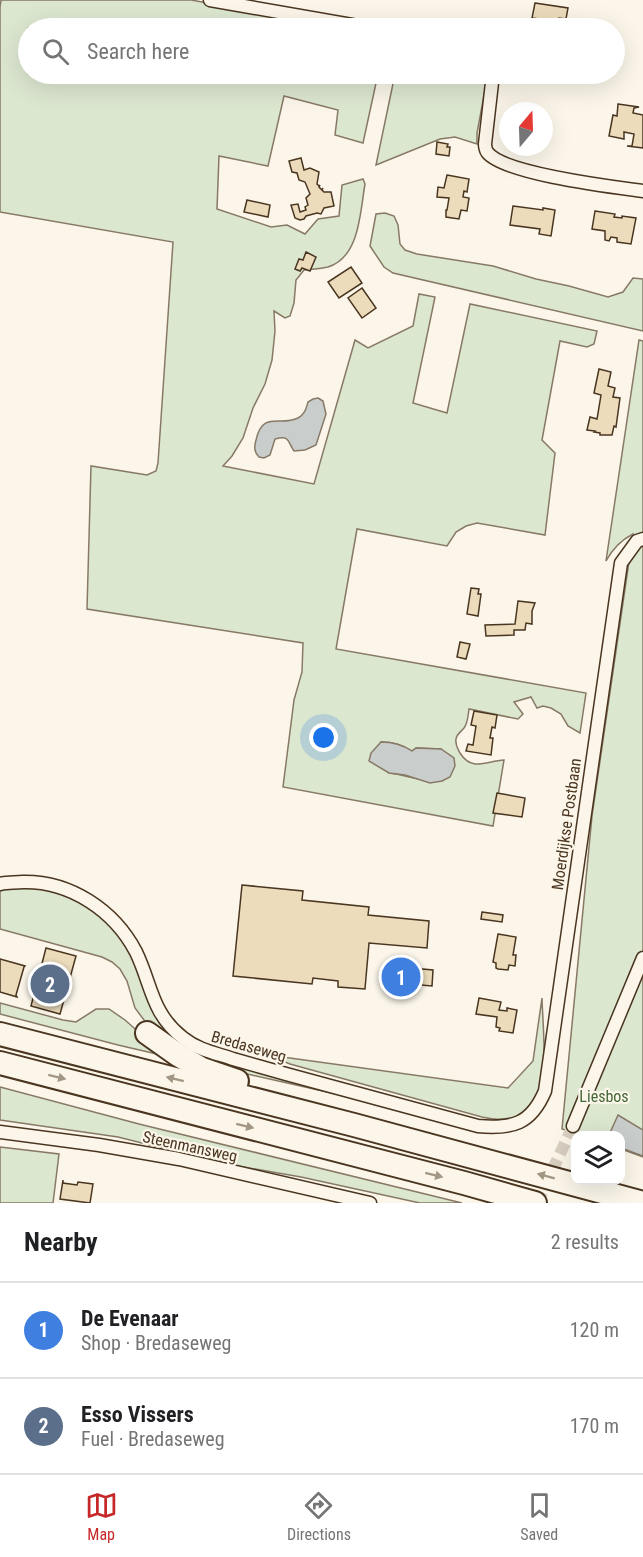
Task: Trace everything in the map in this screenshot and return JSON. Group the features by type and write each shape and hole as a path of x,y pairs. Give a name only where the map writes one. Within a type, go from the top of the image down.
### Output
{"highway":[{"path":"147,1033 202,1069 290,1096 354,1125"},
{"path":"0,1034 354,1125 643,1203"},
{"path":"0,1063 535,1203"}],"street":[{"path":"210,0 312,18"},
{"path":"492,84 485,144 487,152 496,160 534,173 643,191"},
{"name":"Moerdijkse Postbaan","path":"528,1118 539,1106 545,1091 621,563 637,541 643,539"},
{"name":"Bredaseweg","path":"0,884 31,882 56,885 84,897 105,912 131,944 155,1005 167,1022 183,1038 199,1048 260,1067 478,1126 494,1128 510,1126 528,1118"},
{"path":"573,1126 643,958"},
{"name":"Steenmansweg","path":"0,1132 99,1145 179,1159 370,1203"}],"green space":[{"path":"1,0 191,0 291,18 18,18 18,84 376,84 363,143 335,135 338,110 284,96 268,166 219,156 217,209 271,227 287,225 305,234 318,219 339,216 342,185 363,179 365,184 357,232 347,254 339,262 328,267 304,270 296,280 294,303 290,316 285,318 274,311 275,331 272,360 265,384 253,408 243,438 223,466 314,484 355,340 368,348 413,326 419,294 435,297 413,403 447,413 470,304 597,331 594,344 587,347 560,341 542,440 555,453 545,535 477,523 456,532 447,546 357,529 336,649 586,693 580,733 568,726 561,714 551,708 543,706 537,708 531,697 514,702 523,714 518,719 469,709 466,724 456,739 460,753 474,764 504,760 493,826 283,787 294,700 302,672 303,643 87,609 91,466 147,475 156,471 158,463 173,242 0,212","holes":["381,742 393,743 412,751 416,748 441,749 442,781 429,781 389,773"]},
{"path":"393,84 486,84 477,144 455,137 440,139 376,165"},
{"path":"385,213 394,216 398,225 400,244 405,250 417,254 493,266 608,297 623,292 633,278 643,279 643,331 393,273 384,267 370,246 376,214"},
{"name":"Liesbos","path":"639,340 643,341 643,1157 625,1150 625,1131 571,1132 562,1129 592,816 633,534 611,552 606,561"},
{"path":"45,887 84,900 116,928 177,1036 358,1099 216,1067 150,1028 135,1008 127,981 120,969 112,962 102,957 0,929 0,888"},
{"path":"542,998 544,1061 541,1082 535,1100 524,1113 507,1119 482,1117 290,1064 268,1055 508,1088 533,1061"},
{"path":"0,1003 76,1022 96,1009 109,1009 174,1058 0,1014"},
{"path":"0,1087 139,1124 462,1203 420,1203 301,1177 226,1164 118,1137 0,1120"},
{"path":"0,1147 59,1154 53,1203 0,1203"}],"shaded area":[{"path":"318,398 323,401 326,414 316,445 305,450 294,451 286,438 275,439 270,455 264,458 259,457 255,451 255,445 263,425 273,421 298,418 304,413 308,402"},
{"path":"381,742 397,744 412,751 416,748 441,749 454,758 455,766 450,777 430,783 405,775 389,773 369,761 371,753"},
{"path":"618,1115 643,1130 643,1156 625,1149 625,1131 611,1131"}],"building":[{"path":"535,3 568,8 566,18 532,18"},
{"path":"618,104 639,107 634,108 633,113 643,115 643,148 627,146 632,146 634,134 624,132 624,139 609,136 613,115 617,116"},
{"path":"437,142 448,144 449,156 436,154"},
{"path":"301,158 304,170 310,168 319,172 317,184 324,192 331,192 334,206 324,208 321,214 306,216 300,220 295,218 291,205 298,204 300,212 306,210 305,207 308,205 306,198 310,194 305,182 299,180 297,173 292,172 289,161"},
{"path":"447,175 469,179 467,192 464,191 463,197 469,198 467,211 461,210 459,219 446,217 449,198 437,197 438,187 444,188"},
{"path":"247,200 270,205 268,217 244,212"},
{"path":"513,206 555,210 551,236 539,234 540,229 510,225"},
{"path":"595,211 615,214 614,217 636,218 631,244 617,242 617,238 611,237 609,241 605,240 605,231 592,229"},
{"path":"306,252 316,257 310,271 302,268 300,271 295,269 299,259 303,260"},
{"path":"351,267 362,283 339,298 328,282"},
{"path":"362,288 376,308 362,318 348,298"},
{"path":"599,369 611,372 608,386 615,388 613,397 620,398 616,427 614,426 612,435 600,435 595,431 587,430 590,417 597,419 601,395 594,393"},
{"path":"471,588 479,589 478,594 481,594 478,616 467,614"},
{"path":"518,601 535,603 532,611 532,624 526,623 525,630 514,630 514,635 486,636 485,625 515,624"},
{"path":"460,642 470,644 466,659 457,657"},
{"path":"474,711 497,715 495,728 492,727 490,738 493,738 491,755 466,751 468,744 473,745 476,726 471,725"},
{"path":"497,793 525,798 522,817 493,813"},
{"path":"242,885 303,891 302,900 369,907 368,915 429,921 427,948 369,943 365,989 338,987 338,981 313,978 312,984 233,976"},
{"path":"482,912 503,915 502,922 481,919"},
{"path":"498,934 516,937 513,955 516,955 515,966 509,965 508,970 496,968 496,963 493,962"},
{"path":"46,948 76,956 60,1014 31,1006"},
{"path":"0,959 25,966 17,997 0,992"},
{"path":"389,966 433,970 432,986 387,982"},
{"path":"479,998 501,1002 499,1010 507,1011 507,1008 517,1010 513,1033 499,1031 500,1028 496,1027 497,1017 476,1014"},
{"path":"63,1180 63,1183 77,1185 78,1182 93,1184 90,1203 60,1199"}],"tunnel":[{"path":"537,1203 573,1126"}],"place":[{"name":"De Evenaar","path":"401,977"},
{"name":"Esso Vissers","path":"50,984"}]}
